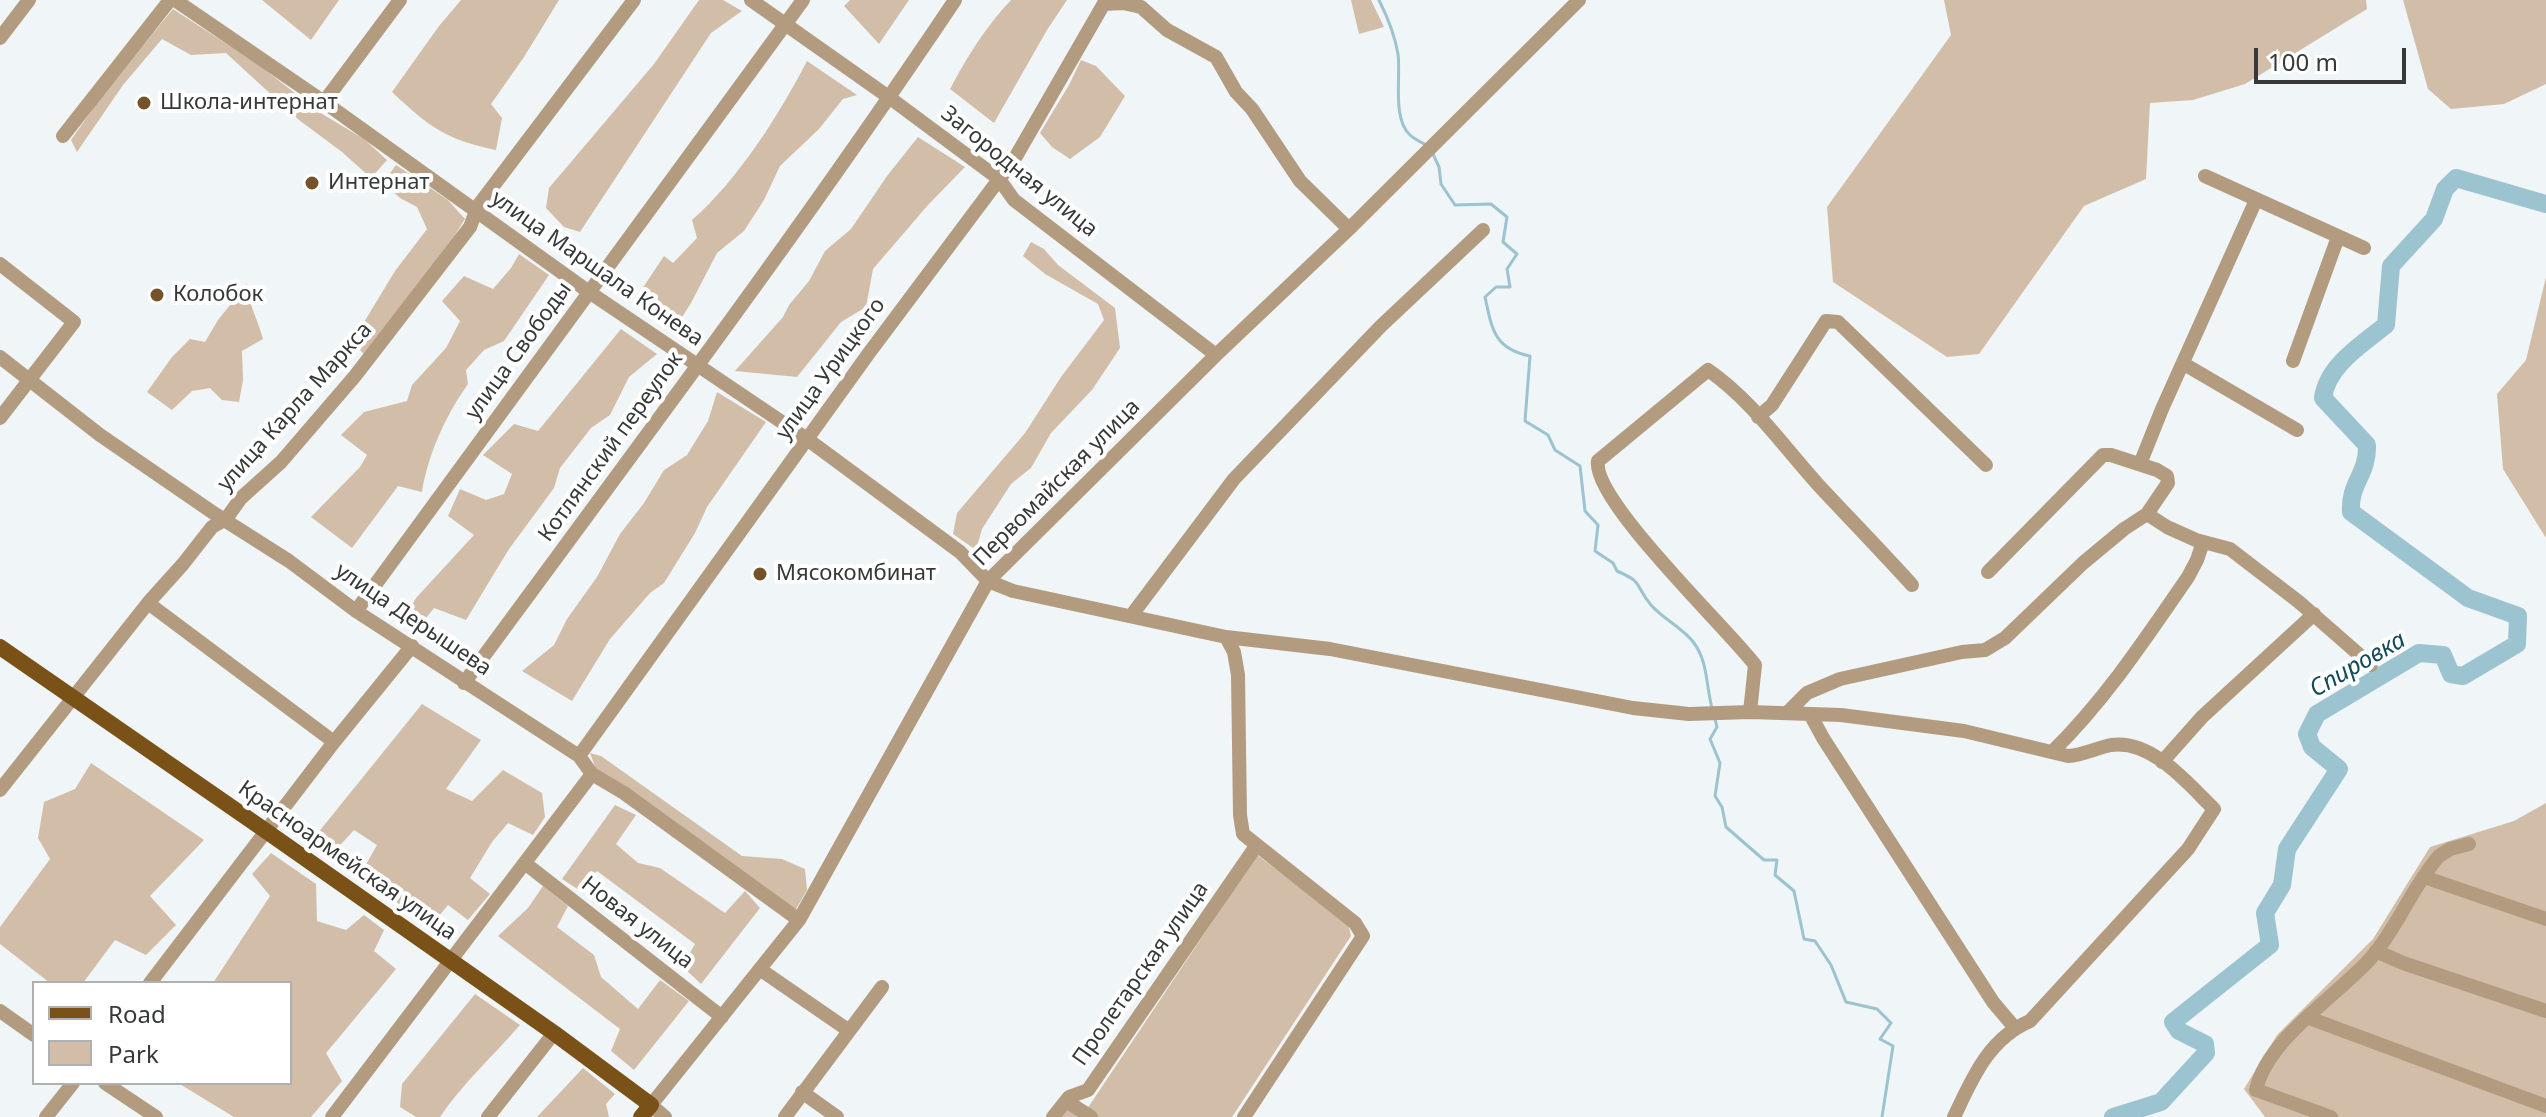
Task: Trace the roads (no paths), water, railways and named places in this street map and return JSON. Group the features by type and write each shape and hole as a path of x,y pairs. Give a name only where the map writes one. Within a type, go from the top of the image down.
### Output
{"main road":[{"name":"Красноармейская улица","path":"0,647 554,1033 646,1111"}],"street":[{"path":"0,38 29,0"},
{"path":"63,136 172,0"},
{"name":"улица Маршала Конева","path":"172,0 324,102 589,292 807,439 960,552 988,581"},
{"path":"324,102 400,0"},
{"name":"улица Карла Маркса","path":"0,790 212,527 226,519 241,498 281,462 355,376 462,238 478,206 634,0"},
{"name":"Загородная улица","path":"751,0 999,179 1014,200 1216,355"},
{"name":"улица Свободы","path":"356,611 803,0"},
{"name":"Котлянский переулок","path":"464,683 698,366 890,98 955,0"},
{"name":"Первомайская улица","path":"646,1111 799,920 988,581 1579,0"},
{"path":"1105,2 1141,7 1167,30 1216,57 1236,92 1252,109 1300,181 1349,229"},
{"name":"улица Урицкого","path":"579,756 807,439 1015,158 1105,2"},
{"path":"2205,176 2364,248"},
{"path":"2140,464 2256,200"},
{"path":"1131,616 1234,479 1381,326 1483,230"},
{"path":"2293,361 2338,237"},
{"path":"0,264 74,322 0,418"},
{"path":"1758,417 1772,405 1826,321 1838,322 1986,465"},
{"name":"улица Дерышева","path":"0,357 100,435 289,561 356,611 579,756 592,774 624,793 799,920"},
{"path":"2184,364 2297,430"},
{"path":"1750,712 1755,665 1645,542 1601,480 1596,466 1598,461 1708,370 1758,417 1912,585"},
{"path":"1787,713 1807,693 1840,679 1962,652 1985,650 2005,638 2083,563 2147,514 2168,483 2167,476 2140,464 2103,455 1988,572"},
{"path":"2147,514 2167,527 2230,549 2314,614 2371,665"},
{"path":"2052,752 2111,685 2188,577 2203,542"},
{"path":"988,581 1013,591 1226,637 1330,649 1633,708 1689,714 1750,712 1841,715 1964,731 2068,756 2110,745 2124,745 2162,762 2214,809 2207,822 2188,849 2037,1014 2015,1028 1989,1052 1954,1117"},
{"path":"148,603 334,742"},
{"path":"2162,762 2202,717 2314,614"},
{"path":"1226,637 1234,652 1238,675 1240,815 1243,834 1355,923 1363,936 1244,1117"},
{"path":"152,981 334,742 412,646"},
{"path":"1810,714 1993,1002 2015,1028"},
{"path":"337,1116 592,774"},
{"path":"2331,1117 2256,1090 2259,1076 2293,1031 2376,951 2444,852 2469,844"},
{"name":"Пролетарская улица","path":"1053,1117 1069,1097 1088,1090 1256,846"},
{"name":"Новая улица","path":"526,864 722,1017"},
{"path":"2424,877 2546,919"},
{"path":"2376,951 2546,1011"},
{"path":"761,970 848,1030"},
{"path":"785,1117 882,987"},
{"path":"0,1011 32,1034"},
{"path":"2309,1018 2546,1106"},
{"path":"488,1117 554,1033"},
{"path":"46,1117 71,1085"},
{"path":"108,1085 156,1117"},
{"path":"802,1092 837,1117"},
{"path":"1066,1101 1091,1117"},
{"name":"Красноармейская улица","path":"646,1111 665,1117"}],"waterway":[{"path":"1379,0 1398,54 1401,119 1410,135 1426,145"},
{"path":"1433,154 1439,167 1441,184 1455,205 1491,204 1507,217 1503,242 1517,254 1507,269 1510,287 1496,287 1485,297 1493,328 1502,343 1530,356 1525,421 1548,435 1555,450 1580,466 1585,511 1598,525 1595,551 1613,563 1617,571 1636,582 1651,605 1694,643 1704,666 1712,708"},
{"name":"Спировка","path":"2113,1117 2161,1102 2206,1053 2205,1044 2179,1031 2173,1022 2270,945 2265,913 2282,885 2287,849 2339,769 2312,747 2307,734 2317,714 2419,653 2443,655 2451,674 2463,676 2517,644 2518,616 2468,598 2351,512 2353,494 2365,464 2367,445 2323,398 2338,366 2386,325 2391,266 2434,219 2445,189 2456,178 2546,204"},
{"path":"1715,719 1717,727 1710,739 1720,763 1715,796 1722,807 1726,827 1764,860 1777,860 1775,875 1794,891 1804,939 1815,941 1831,965 1846,1002 1877,1009 1891,1023 1880,1039 1893,1046 1882,1117"}],"place":[{"name":"Школа-интернат","path":"144,103"},
{"name":"Интернат","path":"312,183"},
{"name":"Колобок","path":"157,295"},
{"name":"Мясокомбинат","path":"760,574"}]}
